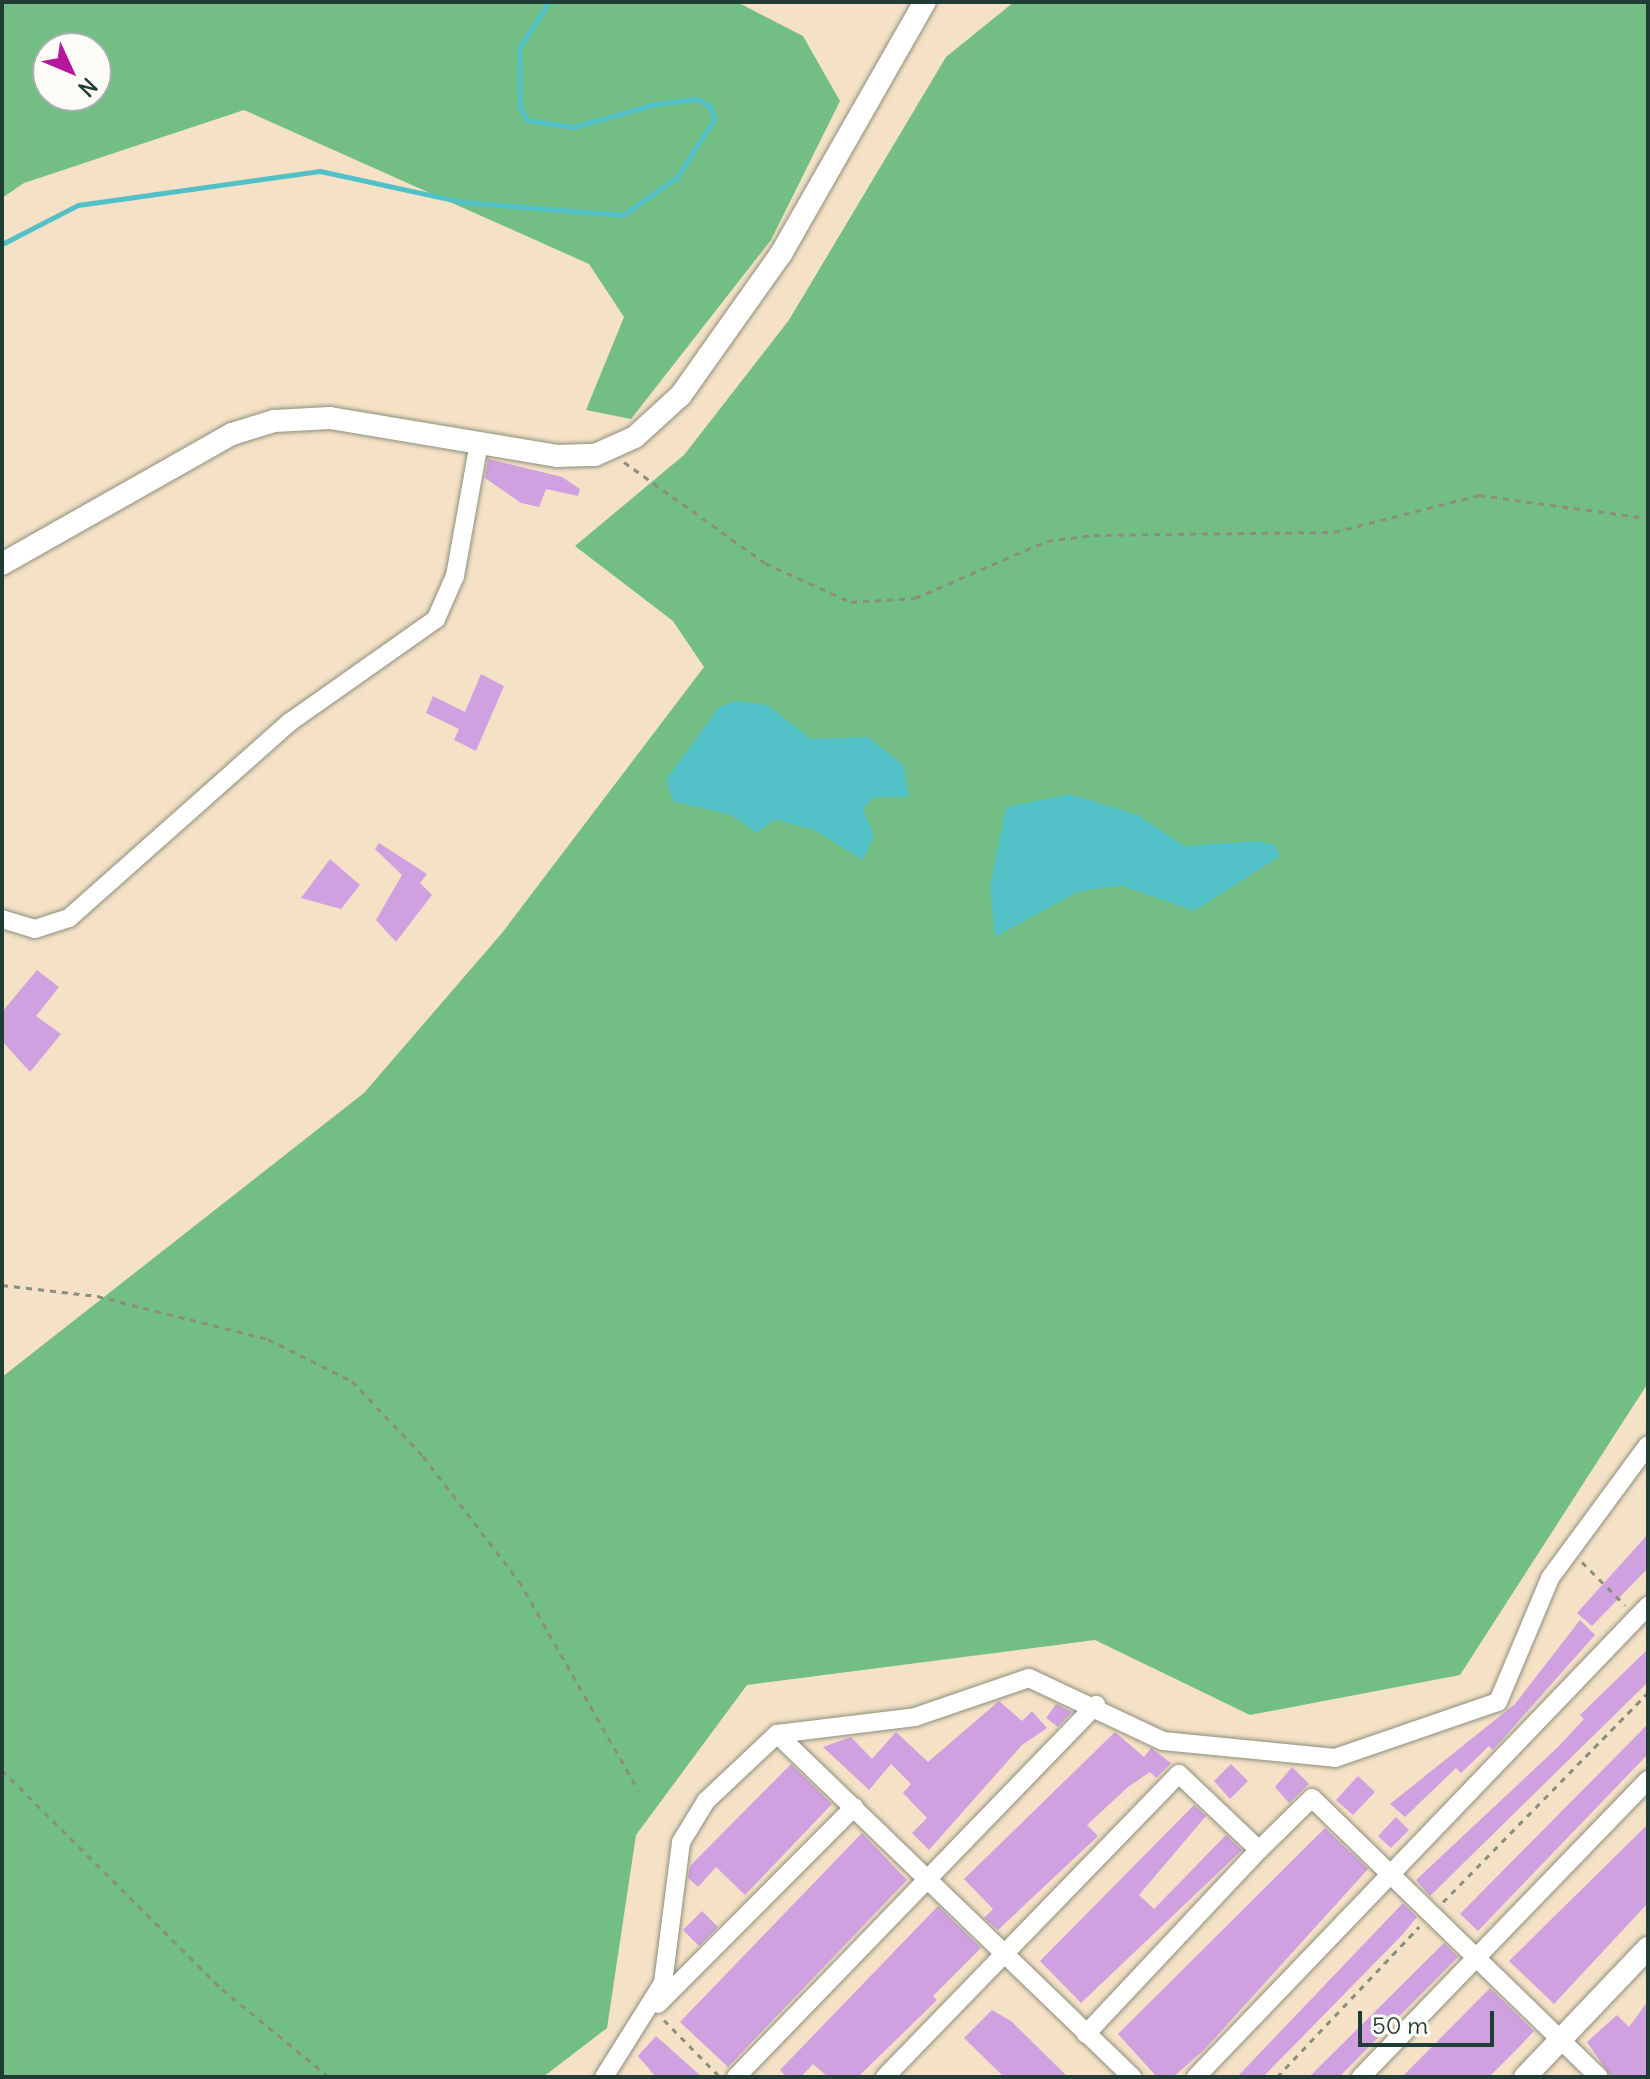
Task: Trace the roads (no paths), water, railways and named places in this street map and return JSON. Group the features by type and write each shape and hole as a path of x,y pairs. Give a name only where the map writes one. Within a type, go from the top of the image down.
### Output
{"street":[{"path":"2,564 232,434 274,421 330,418 557,456 609,449 654,423 716,349 822,190 925,2"},
{"path":"2,919 35,929 69,918 290,722 436,619 455,576 479,442"},
{"path":"650,2013 667,1968 681,1842 706,1801 777,1734 915,1717 1029,1678 1096,1705 1163,1741 1335,1758 1498,1702 1550,1578 1648,1445"},
{"path":"1196,2077 1643,1612"},
{"path":"736,2077 1096,1705"},
{"path":"777,1734 1132,2077"},
{"path":"885,2077 1179,1774 1259,1850"},
{"path":"1361,2077 1648,1780"},
{"path":"1086,2034 1312,1798 1599,2077"},
{"path":"604,2077 650,2013 854,1807"},
{"path":"1525,2077 1648,1948"}],"water":[{"path":"736,701 767,705 811,739 868,737 903,765 909,797 873,797 863,809 874,835 863,860 814,830 774,819 757,833 731,815 673,801 666,780 719,707"},
{"path":"1070,794 1138,815 1184,846 1257,841 1275,845 1280,856 1194,911 1120,885 1077,892 995,937 990,887 1006,807"}],"waterway":[{"path":"2,244 78,205 320,171 462,202 623,215 677,177 714,119 710,106 696,99 655,104 574,127 527,120 520,108 519,48 549,2"}]}
